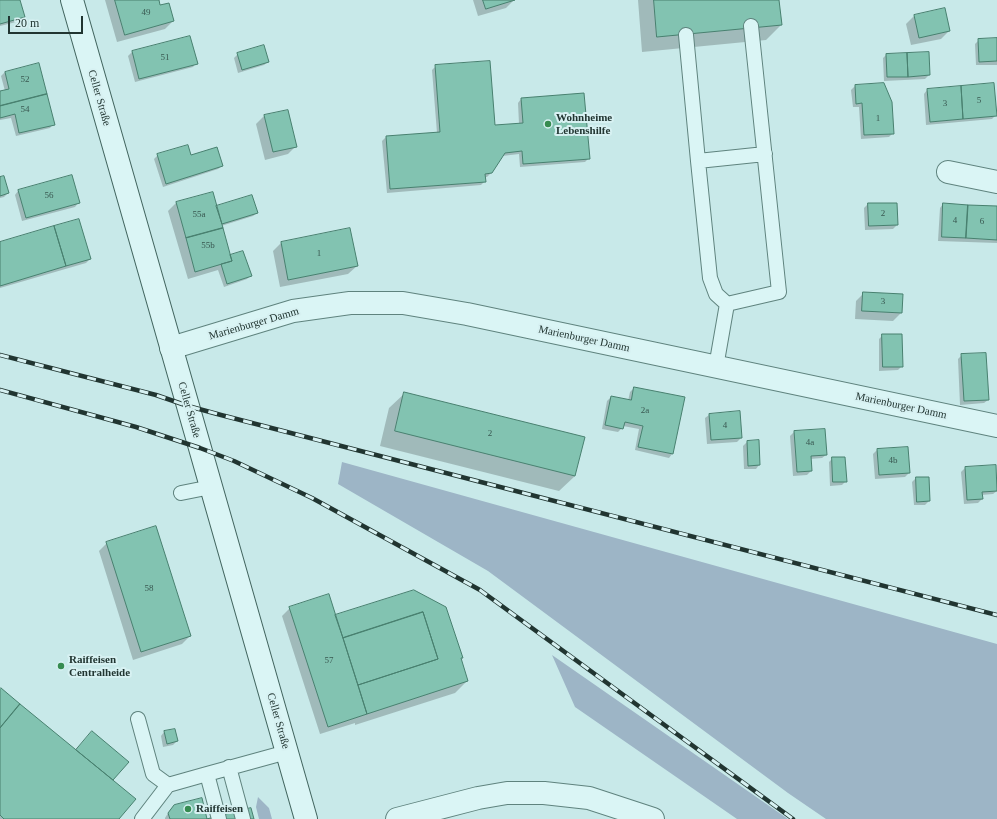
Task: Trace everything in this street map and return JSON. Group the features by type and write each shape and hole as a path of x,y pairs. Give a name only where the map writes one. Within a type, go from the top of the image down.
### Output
{"street":[{"name":"Celler Straße","path":"72,0 306,819"},
{"path":"948,172 997,182"},
{"name":"Marienburger Damm","path":"171,348 293,311 350,304 403,303 466,314 997,426"},
{"path":"397,819 478,798 507,793 536,793 589,798 653,819"}],"lane":[{"path":"727,304 779,292 751,26"},
{"path":"686,35 710,278 716,294 727,304"},
{"path":"698,161 765,154"},
{"path":"716,367 727,304"},
{"path":"181,493 211,487"},
{"path":"138,719 153,774 168,785"},
{"path":"142,819 168,785 287,752"},
{"path":"229,767 243,819"},
{"path":"207,774 219,819"}],"shaded area":[{"path":"342,462 997,644 997,819 826,819 788,793 488,571 338,484"},
{"path":"552,655 788,819 737,819 575,707"},
{"path":"258,797 269,808 272,819 259,819 256,807"}],"building":[{"path":"0,0 20,0 25,17 0,24"},
{"path":"115,0 159,0 160,5 169,3 174,21 125,35"},
{"path":"483,0 515,0 486,9"},
{"path":"654,0 779,0 782,25 657,37"},
{"path":"945,8 950,31 919,38 914,15"},
{"path":"190,36 198,64 139,79 132,51"},
{"path":"997,38 997,61 979,62 978,39"},
{"path":"264,45 269,62 242,70 237,53"},
{"path":"929,52 930,75 908,77 907,53"},
{"path":"907,53 908,77 887,77 886,54"},
{"name":"Wohnheime Lebenshilfe","path":"490,61 495,125 523,123 521,98 584,93 590,159 523,164 522,151 505,153 492,173 485,174 486,182 390,189 386,136 440,132 435,65"},
{"path":"39,63 47,94 0,106 0,91 9,89 5,72"},
{"path":"884,83 892,102 894,134 864,135 862,103 856,104 855,85"},
{"path":"994,83 997,116 963,119 961,86"},
{"path":"961,86 963,119 930,122 927,89"},
{"path":"47,94 55,125 19,133 15,114 0,118 0,106"},
{"path":"288,110 297,147 273,152 264,115"},
{"path":"188,145 191,155 217,147 223,166 166,184 157,154"},
{"path":"72,175 80,203 26,218 18,190"},
{"path":"4,176 9,193 0,196 0,177"},
{"path":"213,192 223,228 186,238 176,202"},
{"path":"252,195 258,213 222,224 216,206"},
{"path":"868,203 897,203 898,225 869,226"},
{"path":"943,203 968,205 966,238 942,237"},
{"path":"968,205 997,206 997,240 966,238"},
{"path":"79,219 91,259 66,266 54,226"},
{"path":"54,226 66,266 0,286 0,242"},
{"path":"223,228 232,261 195,272 186,238"},
{"path":"350,228 358,266 288,280 281,242"},
{"path":"243,251 252,276 227,284 221,264 232,261 230,255"},
{"path":"863,292 903,294 902,313 862,311"},
{"path":"882,334 902,334 903,367 883,367"},
{"path":"986,353 989,400 964,401 961,354"},
{"path":"634,387 685,397 673,454 638,447 643,426 625,422 623,429 605,425 611,396 631,400"},
{"path":"404,392 585,437 575,476 395,431"},
{"path":"740,411 742,438 711,440 709,414"},
{"path":"825,429 827,455 811,456 812,471 797,472 794,431"},
{"path":"759,440 760,465 748,466 747,441"},
{"path":"908,447 910,473 879,475 877,449"},
{"path":"832,457 845,457 847,482 833,482"},
{"path":"996,465 997,491 982,492 983,499 967,500 965,467"},
{"path":"916,477 929,477 930,501 917,502"},
{"path":"156,526 191,636 141,652 106,542"},
{"path":"414,590 446,607 463,658 461,658 468,681 367,714 358,685 438,659 423,612 343,638 335,615"},
{"path":"329,594 367,714 328,727 289,607"},
{"path":"423,612 438,659 358,685 343,638"},
{"path":"1,688 20,704 0,728 0,689"},
{"path":"20,704 136,799 119,819 4,819 0,815 0,728"},
{"path":"175,729 178,741 167,744 164,731"},
{"path":"92,731 129,762 113,780 76,750"},
{"name":"Raiffeisen","path":"202,798 207,819 170,819 168,813 174,805"},
{"path":"251,808 254,819 207,819"}],"railway":[{"path":"0,355 156,395 221,415 997,615"},
{"path":"0,390 136,427 200,448 234,461 312,498 480,590 793,819"}],"place":[{"name":"Wohnheime Lebenshilfe","path":"548,124"},
{"name":"Raiffeisen Centralheide","path":"61,666"},
{"name":"Raiffeisen","path":"188,809"}]}
